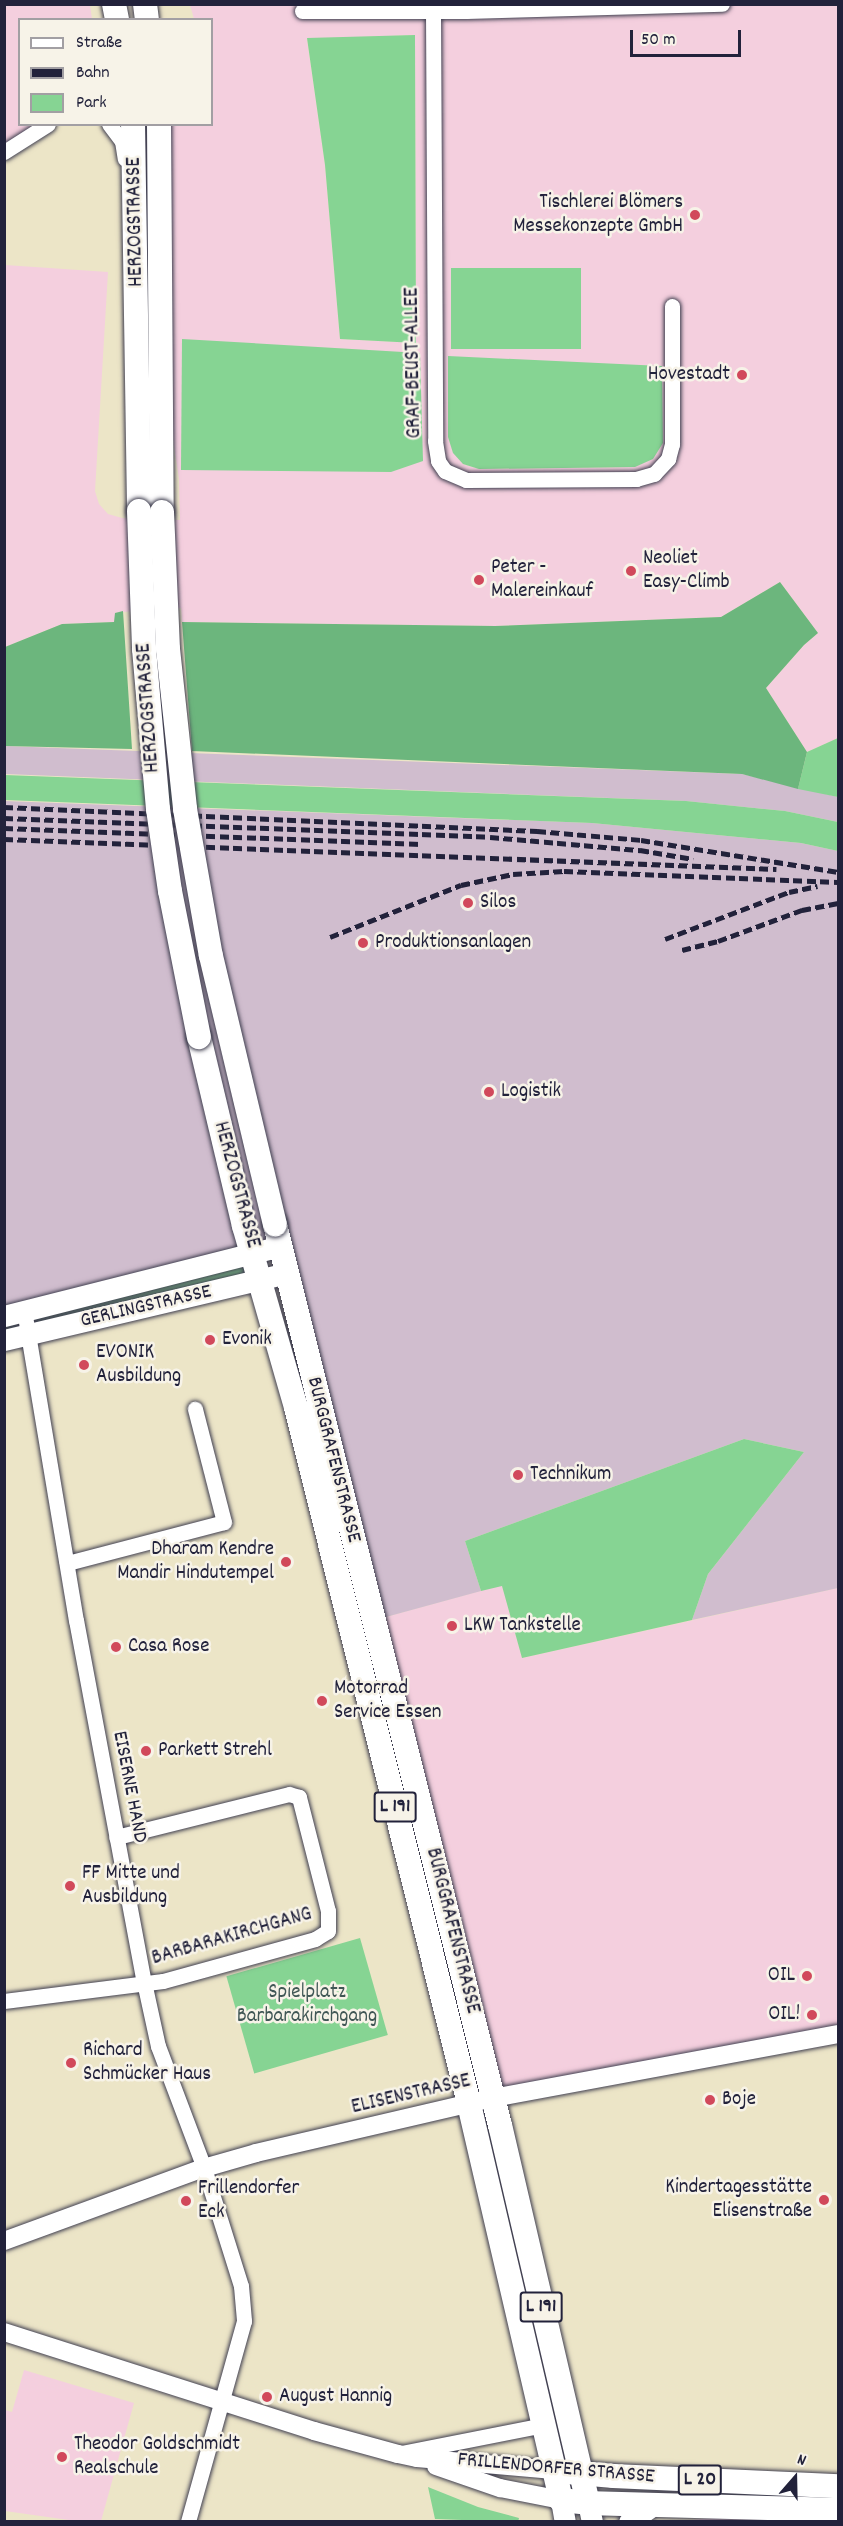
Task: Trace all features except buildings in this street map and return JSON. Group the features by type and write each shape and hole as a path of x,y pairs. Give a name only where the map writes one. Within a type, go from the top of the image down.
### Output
{"main road":[{"name":"HERZOGSTRASSE","path":"133,126 151,512 185,809 211,956 288,1273"},
{"name":"HERZOGSTRASSE","path":"159,126 151,512 144,649 158,809 170,891 190,994 244,1226 261,1279"},
{"name":"GERLINGSTRASSE","path":"14,1313 254,1253 278,1235"},
{"name":"GERLINGSTRASSE","path":"4,1340 288,1273"},
{"name":"BURGGRAFENSTRASSE","path":"288,1273 493,2098 590,2512"},
{"name":"BURGGRAFENSTRASSE","path":"261,1279 469,2104 563,2511"},
{"name":"FRILLENDORFER STRASSE","path":"553,2470 838,2486"},
{"name":"FRILLENDORFER STRASSE","path":"563,2511 590,2512 653,2505 838,2510"},
{"name":"L 20","path":"629,2522 653,2505"}],"street":[{"path":"302,10 433,11 722,4"},
{"name":"GRAF-BEUST-ALLEE","path":"433,11 435,441 438,461 445,471 466,480 636,479 654,474 668,459 672,444 672,306"},
{"path":"111,126 125,149 126,197 137,216"},
{"path":"4,152 42,127"},
{"name":"EISERNE HAND","path":"14,1313 27,1335 116,1837 158,2046 204,2168 241,2286 244,2321 188,2522"},
{"path":"67,1563 224,1522 195,1410"},
{"name":"BARBARAKIRCHGANG","path":"4,2001 163,1981 315,1939 328,1931 328,1911 298,1797 289,1794 116,1837"},
{"name":"ELISENSTRASSE","path":"4,2241 204,2168 256,2153 493,2098 838,2034"},
{"name":"FRILLENDORFER STRASSE","path":"4,2332 314,2432 398,2454 417,2458 553,2470"},
{"name":"FRILLENDORFER STRASSE","path":"398,2454 543,2426"},
{"name":"FRILLENDORFER STRASSE","path":"417,2458 563,2511"}],"shaded area":[{"path":"5,5 90,5 92,18 18,18 18,126 44,126 5,150"},
{"path":"190,5 838,5 838,738 807,752 766,688 804,645 818,633 780,582 721,617 495,626 182,622 181,608 115,613 115,622 62,624 5,647 5,265 108,272 95,491 99,504 108,514 122,518 180,520 179,479 138,215 135,126 213,126 213,18 194,18","holes":["415,35 416,343 340,339 325,165 307,39","586,364 662,366 635,467 479,469 463,464"]},
{"path":"5,746 742,774 838,797 838,822 785,811 686,801 5,774"},
{"path":"5,801 592,823 801,843 838,851 838,1588 692,1620 708,1574 804,1452 744,1439 465,1541 481,1591 375,1620 282,1246 5,1316"},
{"path":"502,1585 522,1658 838,1588 838,2029 497,2094 375,1620"},
{"name":"Theodor Goldschmidt Realschule","path":"24,2370 134,2403 101,2521 76,2521 5,2511 5,2410 12,2412"},
{"path":"760,2513 800,2514 800,2521 673,2522"}],"green space":[{"path":"415,35 416,343 340,339 325,165 307,38"},
{"path":"451,268 581,268 581,349 451,349"},
{"path":"182,339 420,353 423,461 391,472 181,470"},
{"path":"448,356 662,366 663,443 653,459 635,467 479,469 463,464 453,453 448,437"},
{"path":"780,582 818,633 804,645 766,688 807,752 798,789 742,774 192,751 182,622 495,626 721,617"},
{"path":"123,611 132,749 5,746 5,647 62,624 114,622 115,613"},
{"path":"838,738 838,797 798,789 807,752"},
{"path":"5,775 686,801 785,811 838,822 838,851 801,843 592,823 5,800"},
{"path":"253,1253 261,1279 5,1339 5,1316"},
{"path":"744,1439 804,1452 708,1574 692,1620 522,1658 502,1586 481,1591 465,1541"},
{"name":"Spielplatz Barbarakirchgang","path":"360,1938 388,2035 254,2073 226,1976"},
{"path":"428,2487 478,2507 519,2518 518,2522 435,2519"}],"railway":[{"path":"4,807 537,831 641,840 838,872"},
{"path":"4,818 490,837 640,850 693,859"},
{"path":"4,828 421,844"},
{"path":"4,839 776,869"},
{"path":"330,937 461,885 513,874 564,871 838,882"},
{"path":"665,939 789,892 817,886"},
{"path":"682,950 718,941 802,910 838,903"}],"place":[{"name":"Tischlerei Blömers Messekonzepte GmbH","path":"695,215"},
{"name":"Hovestadt","path":"742,375"},
{"name":"Neoliet Easy-Climb","path":"631,571"},
{"name":"Peter - Malereinkauf","path":"479,580"},
{"name":"Silos","path":"468,903"},
{"name":"Produktionsanlagen","path":"363,943"},
{"name":"Logistik","path":"489,1092"},
{"name":"Evonik","path":"210,1340"},
{"name":"EVONIK Ausbildung","path":"84,1365"},
{"name":"Technikum","path":"518,1475"},
{"name":"Dharam Kendre Mandir Hindutempel","path":"286,1562"},
{"name":"LKW Tankstelle","path":"452,1626"},
{"name":"Casa Rose","path":"116,1647"},
{"name":"Motorrad Service Essen","path":"322,1701"},
{"name":"Parkett Strehl","path":"146,1751"},
{"name":"FF Mitte und Ausbildung","path":"70,1886"},
{"name":"OIL","path":"807,1976"},
{"name":"OIL!","path":"812,2015"},
{"name":"Richard Schmücker Haus","path":"71,2063"},
{"name":"Boje","path":"710,2100"},
{"name":"Kindertagesstätte Elisenstraße","path":"824,2200"},
{"name":"Frillendorfer Eck","path":"186,2201"},
{"name":"August Hannig","path":"267,2397"},
{"name":"Theodor Goldschmidt Realschule","path":"62,2457"}]}
